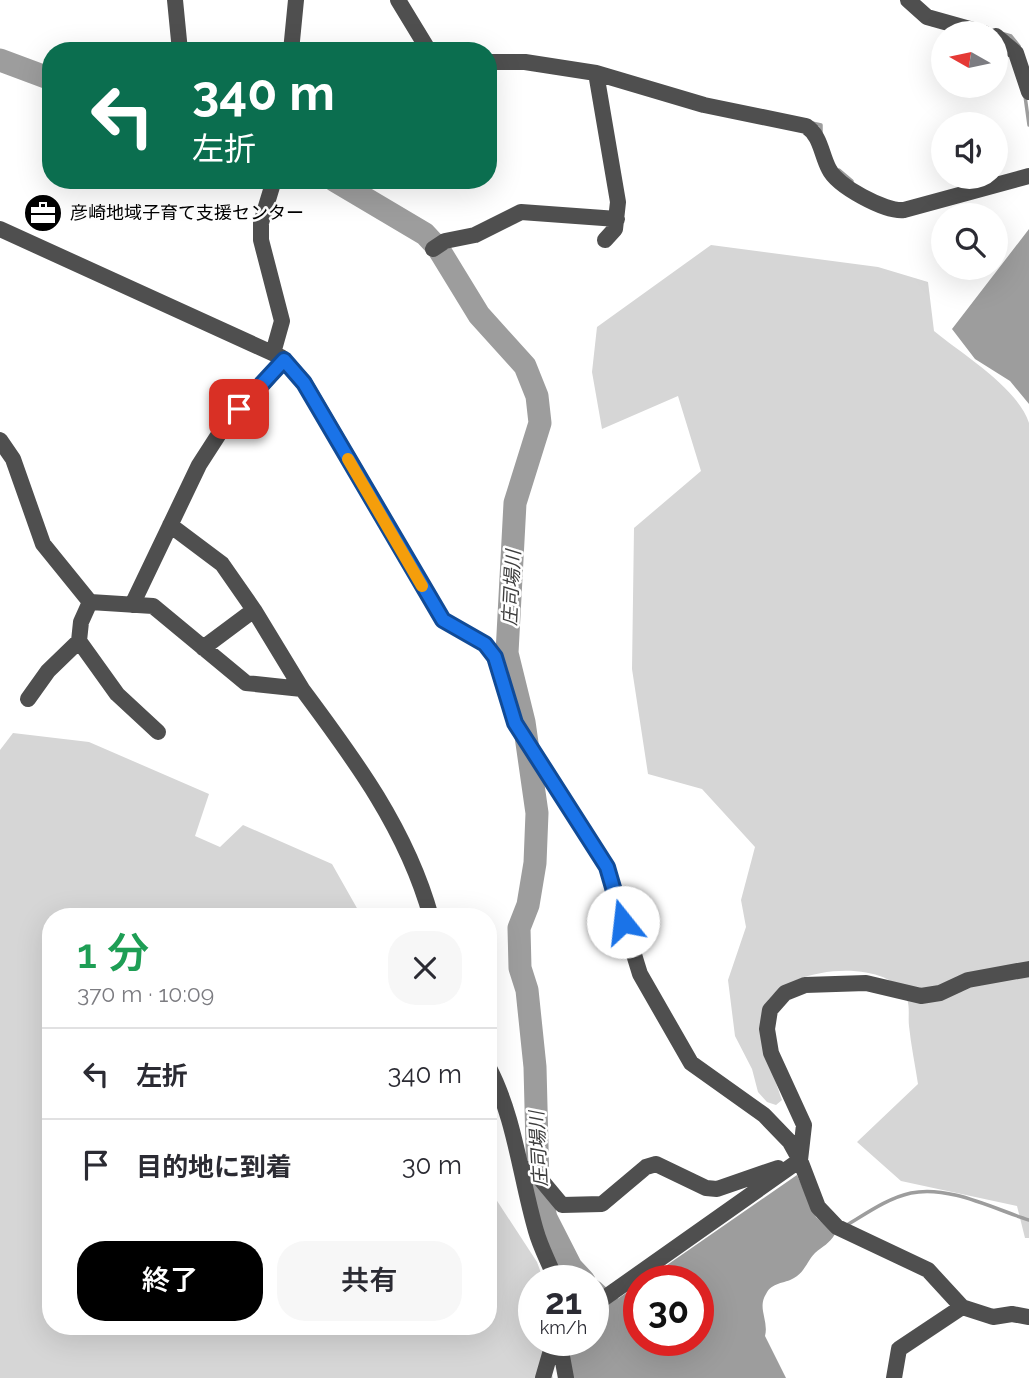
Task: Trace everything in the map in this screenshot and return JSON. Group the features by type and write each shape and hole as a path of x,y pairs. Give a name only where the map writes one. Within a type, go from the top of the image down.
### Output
{"street":[{"path":"175,0 179,42"},
{"path":"291,42 296,0"},
{"path":"398,0 424,42"},
{"path":"908,0 927,17 941,21"},
{"path":"1008,46 1016,53 1029,93"},
{"path":"497,62 525,62 596,73 704,105 806,126 817,138 830,172 884,209 904,209 1029,176"},
{"path":"596,73 618,202 615,229 605,240"},
{"path":"132,605 200,464 219,434 279,357 282,321 261,240 261,223 271,189"},
{"path":"433,249 445,241 475,235 521,212 617,219"},
{"path":"0,229 279,357 304,383 443,620 485,644 495,657 515,723 607,867 640,974 691,1063 764,1115 790,1142 818,1207 841,1229 928,1270 962,1307 993,1317 1012,1314 1029,1317"},
{"path":"0,440 13,459 43,544 90,602 153,607 246,683 302,688"},
{"path":"170,525 222,564 302,688 367,777 382,802 423,888 429,908"},
{"path":"28,699 48,671 79,641 81,622 90,602"},
{"path":"203,648 254,610"},
{"path":"79,641 117,694 158,732"},
{"path":"609,1295 800,1160 804,1125 771,1053 767,1029 770,1010 785,993 805,985 866,983 920,996 940,993 968,980 1029,969"},
{"path":"497,1082 536,1230 550,1265"},
{"path":"522,1169 532,1168 562,1205 602,1204 646,1167 656,1164 695,1185 717,1189 800,1160"},
{"path":"894,1378 899,1349 962,1307"},
{"path":"543,1378 551,1356"},
{"path":"560,1356 566,1378"}],"shaded area":[{"path":"1029,229 1029,404 1010,381 975,359 952,329 990,280 1008,280 1008,256"},
{"path":"711,245 878,267 928,282 934,331 1001,385 1023,410 1029,423 1029,1238 1025,1238 1017,1206 901,1181 857,1142 918,1084 907,999 897,985 880,976 837,971 792,982 775,993 764,1007 762,1027 763,1040 782,1100 776,1105 767,1102 758,1092 752,1069 735,1036 728,980 746,927 741,900 755,847 702,789 648,774 632,669 634,528 701,471 678,396 602,429 592,372 597,327"},
{"path":"13,733 89,742 209,794 195,836 220,847 243,825 332,864 357,908 42,908 42,1335 497,1335 497,1201 538,1265 518,1265 518,1356 546,1356 553,1378 0,1378 0,750"},
{"path":"797,1175 816,1217 835,1234 815,1253 798,1276 772,1287 764,1299 765,1336 786,1378 571,1378 569,1356 609,1356 609,1305 623,1295 623,1356 714,1356 714,1265 667,1265"}],"waterway":[{"path":"1008,35 1019,46"},
{"name":"庄司場川","path":"0,60 42,76"},
{"path":"1025,96 1029,125"},
{"path":"812,123 821,125 821,133"},
{"path":"839,170 852,181"},
{"name":"庄司場川","path":"349,189 425,234 438,248 479,315 525,366 537,396 540,423 515,503 507,653 524,722 537,813 535,863 528,905 519,928 520,968 527,990 535,1067 538,1185 546,1218 570,1265"},
{"path":"847,1225 894,1198 926,1191 956,1195 1029,1220"},
{"name":"庄司場川","path":"609,1306 623,1319"}],"slow traffic":[{"path":"348,459 422,586"}],"place":[{"name":"彦崎地域子育て支援センター","path":"43,213"}],"route":[{"path":"239,409 284,360 304,383 443,620 454,629 485,644 495,657 515,723 591,838 607,867 623,922"}]}
